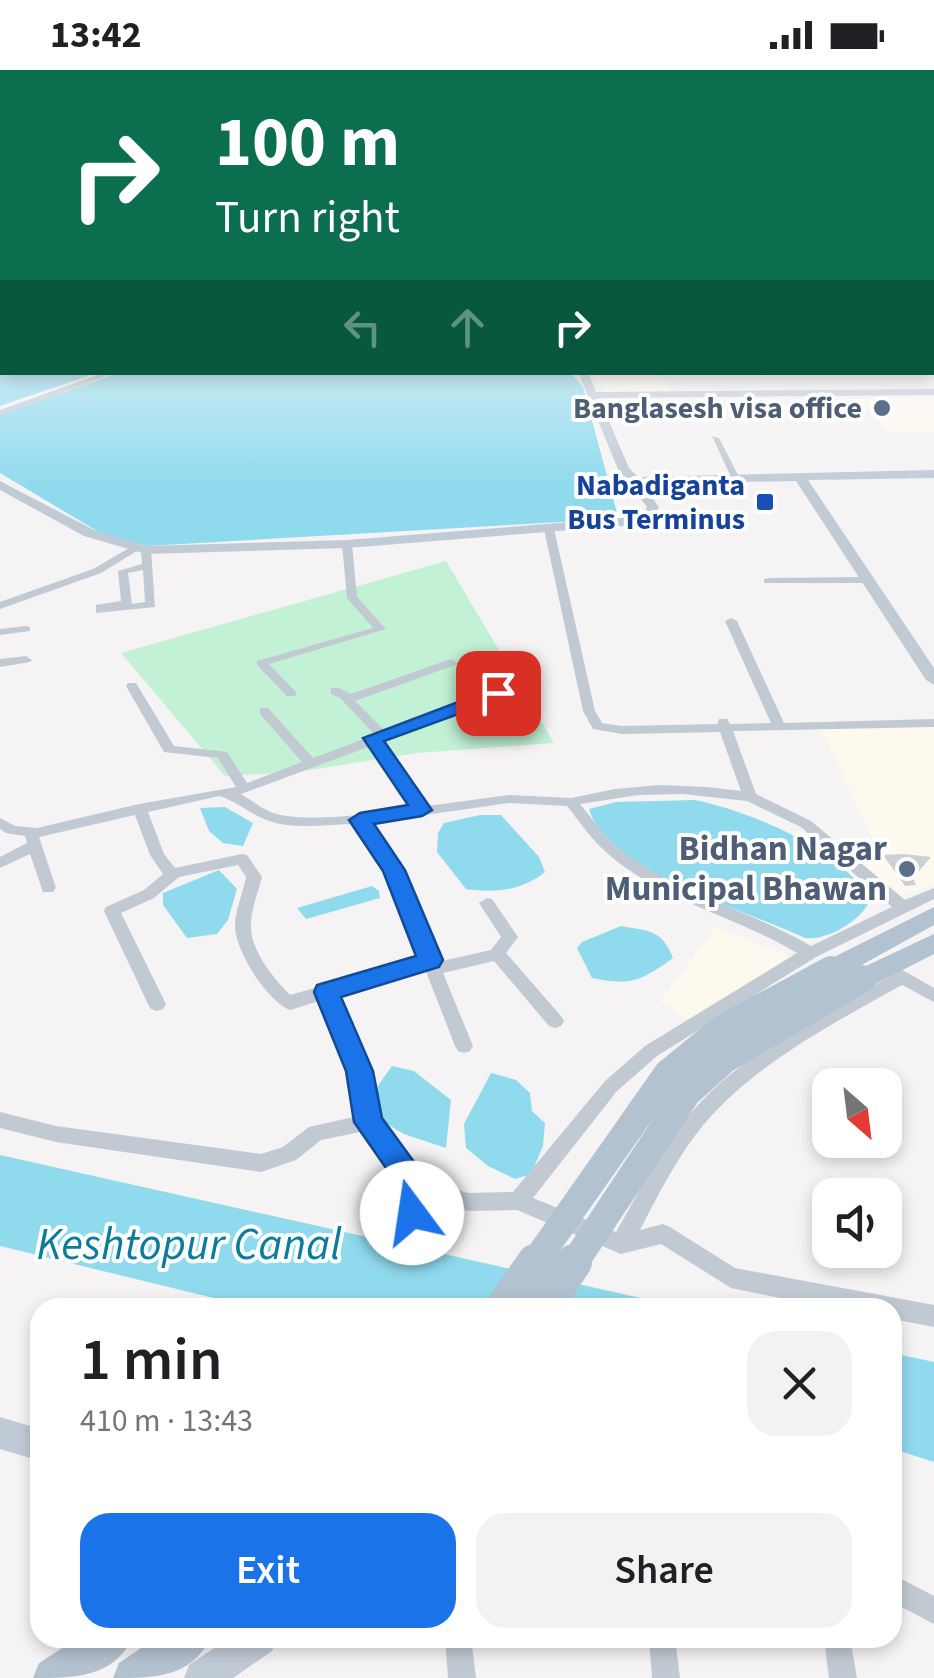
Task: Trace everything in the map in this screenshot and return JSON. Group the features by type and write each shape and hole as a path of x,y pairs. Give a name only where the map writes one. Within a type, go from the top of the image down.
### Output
{"main road":[{"path":"510,1298 626,1126 676,1065 820,962 934,915"},
{"path":"551,1298 686,1093 726,1058 883,974 934,942"},
{"path":"54,1678 98,1648"},
{"path":"134,1678 176,1648"}],"street":[{"path":"0,413 106,375"},
{"path":"1,486 86,530 140,549 347,544 554,529 646,517 653,507 624,470 584,375"},
{"path":"596,398 934,394"},
{"path":"715,438 735,477"},
{"path":"636,483 934,476"},
{"path":"636,483 735,477 806,478"},
{"path":"806,478 866,580 886,597"},
{"path":"806,478 930,661 934,680"},
{"path":"554,529 594,724 622,730 724,723 934,719"},
{"path":"291,694 261,663 380,629 350,592 347,544"},
{"path":"140,549 146,566 151,605 100,611 100,607 127,603 123,572 146,566"},
{"path":"0,606 96,571 140,549"},
{"path":"803,565 812,580"},
{"path":"768,580 866,580"},
{"path":"731,621 777,722"},
{"path":"0,632 26,629"},
{"path":"0,663 26,660"},
{"path":"422,810 377,737 340,695 450,663"},
{"path":"132,686 169,750 222,755 243,804 277,818 360,820 509,799 570,802 600,795 682,790 750,797 806,824 904,907"},
{"path":"0,863 33,839 139,808 238,790 498,693"},
{"path":"264,710 309,762"},
{"path":"724,723 750,797"},
{"path":"570,802 612,851 642,872 766,926 820,962"},
{"path":"139,808 158,855 171,874 242,858 254,877 243,921 244,940 278,997 290,1002 432,964 496,955 510,937 488,903"},
{"path":"360,820 394,870 464,1046"},
{"path":"0,823 33,839 48,888"},
{"path":"157,1004 112,910 149,894 175,873"},
{"path":"518,1201 611,1086 651,1051 820,962 904,907 934,893"},
{"path":"496,955 555,1021"},
{"path":"621,1244 674,1152 712,1104 754,1067 883,974 934,996"},
{"path":"326,992 359,1071 369,1122 418,1188 468,1202 518,1201 621,1244 663,1234 731,1278 837,1298"},
{"path":"0,1120 56,1134 260,1163 289,1154 316,1133 369,1122"},
{"path":"407,1238 418,1188"},
{"path":"902,1310 934,1316"},
{"path":"0,1433 30,1443"},
{"path":"902,1592 934,1612"},
{"path":"224,1672 249,1648"},
{"path":"459,1648 462,1678"},
{"path":"663,1648 666,1678"},
{"path":"838,1648 842,1678"}],"shaded area":[{"path":"591,375 662,375 671,393 604,393"},
{"path":"934,398 934,431 888,431 859,399"},
{"path":"934,721 934,884 892,900 827,854 879,851 818,723"},
{"path":"716,927 792,957 688,1020 660,1001"}],"green space":[{"path":"446,561 554,743 417,753 298,772 225,776 121,653"}],"water":[{"path":"0,375 91,375 0,406"},
{"path":"112,375 573,375 583,387 617,513 613,518 596,520 147,546 107,537 0,473 0,414"},
{"path":"695,800 767,823 819,850 858,883 869,902 865,909 842,928 805,938 650,870 601,832 589,809 616,802"},
{"path":"225,807 253,823 243,846 223,843 209,831 200,808"},
{"path":"501,815 539,857 545,872 507,889 466,889 437,852 438,833 444,823"},
{"path":"219,870 237,889 228,920 217,934 187,938 163,905 163,893"},
{"path":"372,886 379,891 380,898 306,919 297,908"},
{"path":"621,926 654,933 673,958 635,980 592,978 577,948 582,942"},
{"path":"392,1066 414,1071 451,1100 446,1148 404,1134 377,1118 372,1094"},
{"path":"491,1073 516,1080 530,1093 532,1111 545,1123 543,1146 531,1174 515,1179 488,1166 466,1148 464,1124"},
{"name":"Keshtopur Canal","path":"0,1155 641,1298 214,1298 0,1246"},
{"path":"902,1355 934,1362 934,1462 902,1452"}],"building":[{"name":"Bidhan Nagar Municipal Bhawan","path":"883,855 931,857 913,878 916,885 905,886"}],"place":[{"name":"Banglasesh visa office","path":"882,408"},
{"name":"Nabadiganta Bus Terminus","path":"765,502"},
{"name":"Bidhan Nagar Municipal Bhawan","path":"907,869"}],"route":[{"path":"412,1213 418,1188 369,1122 359,1071 326,992 430,960 394,870 360,820 422,810 372,738 498,693"}]}
